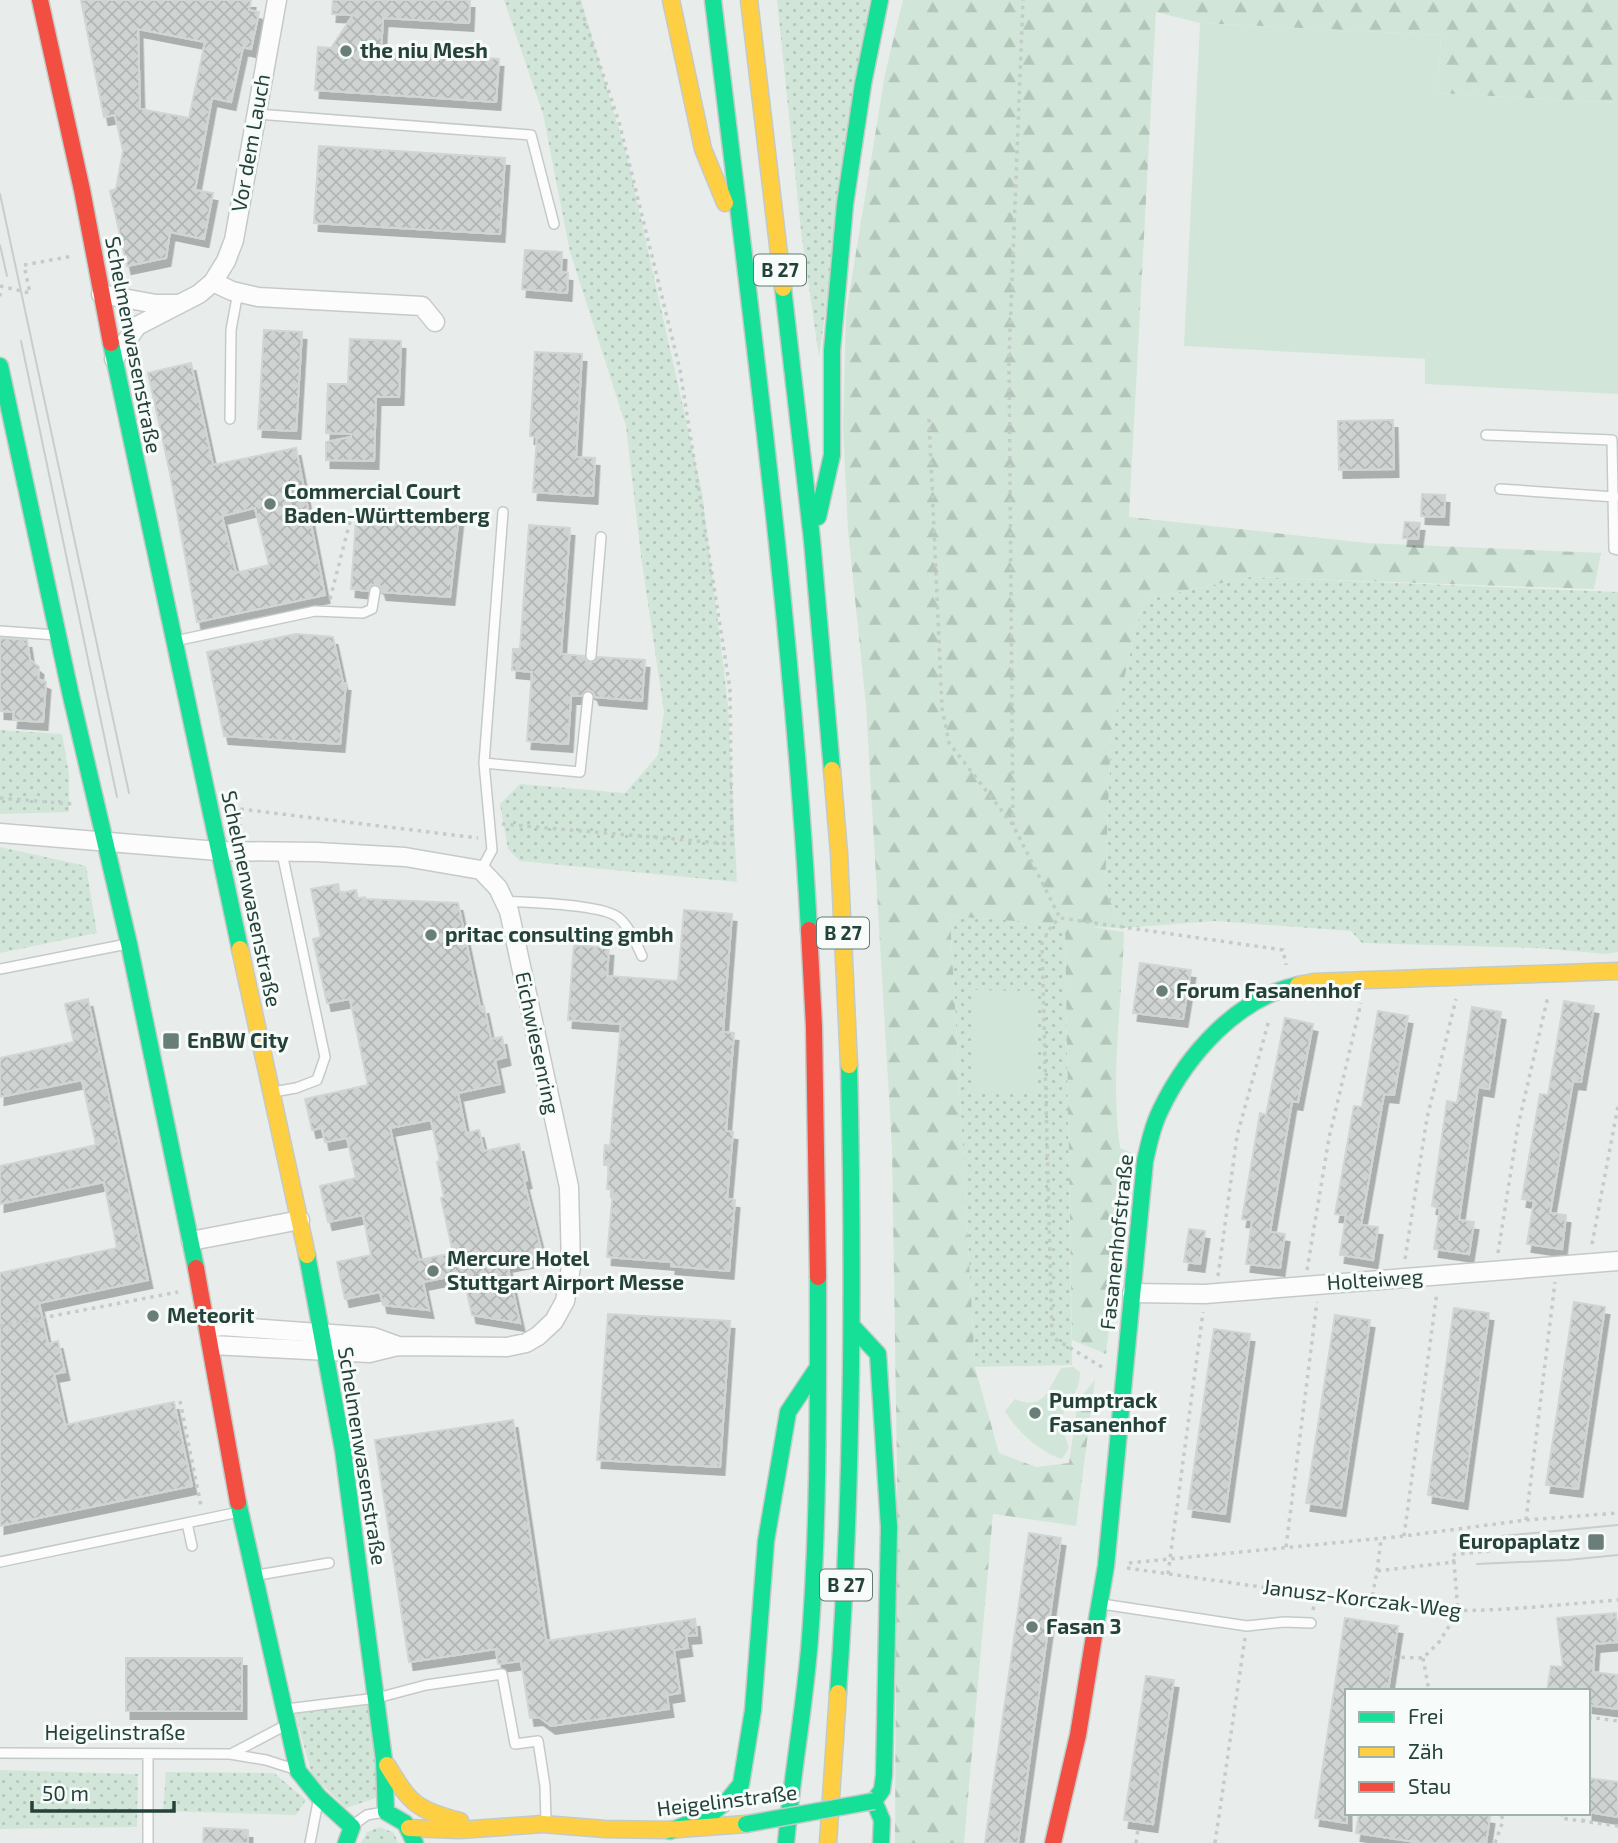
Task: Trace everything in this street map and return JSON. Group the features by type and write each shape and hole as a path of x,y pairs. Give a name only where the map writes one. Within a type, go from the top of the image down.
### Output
{"main road":[{"name":"Schelmenwasenstraße","path":"40,0 218,851 300,1220 343,1450 377,1698 386,1812"},
{"path":"671,0 703,149 744,253"},
{"name":"B 27","path":"713,0 781,566 802,808 814,1027 818,1367 810,1639 790,1784 786,1843"},
{"name":"B 27","path":"748,0 813,540 843,921 851,1164 852,1326 847,1571 828,1843"},
{"path":"813,540 832,455 832,350 836,278 845,204 863,84 880,0"},
{"path":"0,366 129,944 210,1336 240,1512 298,1771 349,1835"},
{"name":"Fasanenhofstraße","path":"1053,1843 1078,1735 1106,1566 1145,1161 1161,1110 1178,1079 1201,1049 1250,1006 1283,989 1314,982 1618,971"},
{"path":"852,1326 878,1354 889,1527 884,1775 882,1790 874,1801 882,1820 880,1843"},
{"path":"670,1831 710,1815 729,1799 741,1784 753,1710 766,1541 788,1412 818,1367"},
{"path":"384,1760 404,1794 415,1806 429,1813 485,1826"},
{"name":"Heigelinstraße","path":"412,1836 485,1826 546,1824 670,1831 746,1824 874,1801"},
{"path":"386,1812 403,1821 412,1836"},
{"name":"Heigelinstraße","path":"480,1843 545,1836 583,1828"},
{"path":"670,1831 700,1843"}],"street":[{"name":"Vor dem Lauch","path":"114,359 137,326 199,294 212,282 226,261 234,240 277,0"},
{"path":"212,282 258,297 422,306 435,322"},
{"path":"101,294 177,304"},
{"path":"0,833 105,844 218,851 405,857 481,870"},
{"name":"Eichwiesenring","path":"210,1336 324,1351 369,1353 398,1346 506,1347 526,1343 554,1321 565,1301 571,1267 569,1187 509,911 498,888 481,870"},
{"path":"191,1241 300,1220"},
{"name":"Holteiweg","path":"1132,1293 1210,1293 1618,1261"},
{"name":"Eichwiesenring","path":"210,1336 320,1332 373,1337 398,1346"}],"lane":[{"path":"257,114 531,135 554,224"},
{"path":"230,419 231,330 237,292"},
{"path":"1486,435 1612,440 1614,549 1618,550"},
{"path":"1500,489 1615,497"},
{"path":"481,870 492,850 484,763 503,512"},
{"path":"591,656 601,537"},
{"path":"174,641 315,611 363,613 372,609 376,591"},
{"path":"0,631 58,635"},
{"path":"484,763 580,772 588,697"},
{"path":"271,1092 296,1088 317,1080 325,1057 282,853"},
{"path":"503,901 603,909 618,917 624,924 642,956"},
{"path":"0,969 129,944"},
{"path":"0,1562 240,1512"},
{"path":"187,1522 192,1546"},
{"path":"256,1575 329,1563"},
{"path":"1100,1604 1247,1626 1284,1622 1311,1623"},
{"name":"Heigelinstraße","path":"230,1754 286,1717 426,1685 502,1674 515,1744 538,1741 545,1786 546,1824"},
{"name":"Heigelinstraße","path":"0,1753 230,1754 266,1760 298,1771"},
{"path":"148,1754 148,1843"},
{"path":"310,1843 319,1797"},
{"path":"349,1835 356,1821 367,1815 386,1812"}],"path":[{"path":"489,823 732,844 730,689 680,370 620,122 578,0"},
{"path":"1013,825 1009,358 1023,0"},
{"path":"0,286 30,293 24,265 93,252"},
{"path":"929,419 942,708 949,743 1013,825 1060,918"},
{"path":"327,611 353,510 357,511"},
{"path":"0,798 96,805"},
{"path":"209,805 491,839"},
{"path":"239,852 240,809"},
{"path":"1125,1380 1052,1337 1042,943 1052,925 1060,918 1283,950 1283,989 1237,1136 1210,1293 1168,1574"},
{"path":"1495,1271 1518,1126 1554,974"},
{"path":"1403,1278 1427,1118 1462,977"},
{"path":"1286,1547 1329,1138 1367,980"},
{"path":"1588,1264 1618,1106"},
{"path":"1526,1520 1557,1266"},
{"path":"1404,1536 1440,1275"},
{"path":"0,1326 180,1291"},
{"path":"180,1401 204,1519"},
{"path":"1106,1566 1404,1536 1526,1520 1618,1513"},
{"path":"1371,1604 1381,1538"},
{"path":"1394,1657 1423,1658 1439,1642 1458,1612 1452,1555 1560,1544"},
{"path":"1377,1571 1454,1562"},
{"name":"Janusz-Korczak-Weg","path":"1106,1566 1424,1610 1458,1612 1618,1600"},
{"path":"1215,1843 1247,1626"},
{"path":"1423,1658 1429,1689"},
{"path":"1590,1717 1618,1721"},
{"path":"1495,1843 1503,1821 1502,1815"},
{"path":"1562,1815 1561,1818 1618,1826"},
{"path":"1583,1822 1585,1815"},
{"path":"1136,1843 1138,1829"}],"green space":[{"path":"504,0 581,0 628,161 702,492 728,705 737,882 520,861 508,849 500,804 520,784 625,793 658,755 664,712 641,556 626,426 570,252 543,114"},
{"path":"777,0 870,0 819,357 801,231"},
{"path":"903,0 1618,0 1618,103 1438,93 1441,35 1200,23 1156,12 1129,517 1367,543 1601,553 1594,589 1250,577 1143,600 1111,733 1105,889 1122,928 1092,927 1124,932 1116,1094 1120,1148 1132,1153 1106,1354 1072,1340 1065,925 950,916 975,1367 999,1453 1036,1467 1069,1463 1078,1400 1095,1380 1076,1526 993,1514 964,1843 895,1843 897,1470 892,1148 866,706 848,530 843,428 846,314 885,74"},
{"path":"1200,23 1441,35 1438,93 1618,103 1618,394 1425,384 1425,359 1184,346"},
{"path":"1250,577 1618,592 1618,952 1606,954 1538,948 1362,943 1351,931 1215,921 1122,928 1105,889 1111,733 1143,600"},
{"path":"0,730 62,734 69,774 69,812 0,814"},
{"path":"0,847 86,866 97,933 0,953"},
{"path":"950,916 1065,923 1072,1365 975,1367"},
{"path":"975,990 1037,991 1037,1093 974,1092"},
{"name":"Pumptrack Fasanenhof","path":"1073,1367 1080,1372 1080,1379 1062,1418 1069,1448 1062,1459 1046,1452 1030,1440 1005,1411 1015,1399 1025,1402 1039,1401 1061,1368"},
{"path":"369,1704 379,1797 346,1808 312,1775 295,1713"},
{"path":"0,1770 138,1774 137,1827 0,1829"},
{"path":"166,1772 274,1773 306,1800 296,1815 163,1811"},
{"path":"380,1827 394,1833 398,1843 361,1843 367,1832"}],"building":[{"path":"81,0 251,0 249,10 259,12 251,49 243,47 231,102 212,98 195,190 213,193 204,239 170,232 166,258 127,266 110,191 116,189 123,151 115,115 104,117","holes":["138,29 205,42 189,118 140,109"]},
{"name":"the niu Mesh","path":"333,0 470,0 469,23 383,18 381,52 499,59 496,102 315,90 318,47 331,48 353,15 332,14"},
{"path":"319,146 505,158 500,234 314,223"},
{"path":"525,250 562,252 561,272 568,273 567,293 522,289"},
{"path":"264,330 302,332 296,431 258,429"},
{"path":"350,339 401,341 399,397 376,397 374,461 326,460 326,442 351,437 351,434 326,433 328,384 348,384"},
{"path":"535,352 582,354 576,457 595,458 593,496 533,492 537,437 530,436"},
{"path":"191,363 213,465 296,448 325,595 197,622 170,473 148,373","holes":["255,508 269,565 236,573 222,516"]},
{"path":"1393,420 1394,469 1339,470 1338,421"},
{"path":"1422,494 1445,495 1444,517 1421,516"},
{"path":"357,507 459,515 450,597 382,592 380,586 375,584 370,586 368,591 351,589"},
{"path":"1405,522 1420,523 1418,539 1403,538"},
{"path":"529,525 570,528 561,654 584,656 586,661 591,663 598,657 645,660 642,701 595,697 593,692 588,690 581,696 571,696 568,744 527,741 532,672 512,670 513,649 520,649"},
{"path":"296,634 333,637 343,683 346,683 340,744 224,736 207,652"},
{"path":"0,638 27,640 30,660 39,667 38,679 46,682 43,722 13,720 14,712 0,711"},
{"path":"338,884 340,893 356,890 358,899 365,897 458,903 480,1007 484,1006 491,1039 502,1037 506,1057 495,1060 500,1084 458,1093 466,1133 479,1130 484,1151 519,1144 527,1180 524,1181 543,1257 507,1264 520,1323 472,1315 463,1274 423,1282 429,1310 383,1305 380,1292 345,1299 337,1262 371,1255 363,1215 328,1222 320,1186 356,1178 347,1138 325,1142 322,1128 312,1130 305,1099 368,1085 350,999 327,1003 313,939 321,937 311,889","holes":["431,1120 440,1161 437,1162 444,1197 441,1198 453,1253 419,1260 390,1128"]},
{"path":"684,910 732,914 723,1032 734,1033 726,1131 733,1132 727,1199 735,1200 729,1271 671,1266 671,1262 607,1257 613,1190 607,1189 609,1165 604,1165 604,1156 605,1145 610,1146 621,1024 568,1020 574,945 609,948 607,976 678,981"},
{"name":"Forum Fasanenhof","path":"1140,963 1191,970 1183,1019 1133,1013"},
{"path":"88,999 148,1280 39,1303 48,1344 58,1341 65,1372 54,1374 65,1425 174,1402 192,1486 0,1526 0,1273 117,1248 104,1182 0,1204 0,1166 96,1145 82,1080 0,1097 0,1058 74,1042 65,1004"},
{"path":"1564,1001 1594,1006 1581,1082 1573,1081 1550,1213 1566,1215 1562,1249 1527,1244 1534,1201 1522,1199 1540,1094 1548,1095"},
{"path":"1472,1007 1501,1012 1489,1089 1478,1087 1459,1220 1474,1222 1469,1254 1434,1249 1440,1208 1432,1206 1447,1101 1457,1103"},
{"path":"1378,1011 1408,1016 1394,1095 1384,1094 1361,1225 1378,1227 1373,1260 1340,1255 1346,1215 1335,1214 1354,1106 1362,1107"},
{"path":"1285,1018 1313,1024 1298,1102 1292,1101 1270,1232 1285,1234 1280,1268 1246,1264 1252,1220 1242,1219 1260,1113 1266,1115"},
{"path":"1189,1229 1205,1231 1200,1264 1184,1262"},
{"path":"1574,1302 1605,1307 1578,1489 1546,1485"},
{"path":"1454,1308 1489,1313 1463,1501 1428,1495"},
{"path":"608,1314 730,1321 720,1467 597,1460"},
{"path":"1335,1315 1370,1320 1341,1508 1306,1503"},
{"path":"1214,1329 1250,1334 1225,1514 1188,1509"},
{"path":"513,1420 546,1641 695,1619 697,1635 686,1636 688,1648 674,1650 680,1693 667,1695 669,1709 551,1726 539,1717 530,1718 521,1661 498,1664 496,1649 409,1662 375,1440"},
{"path":"1029,1533 1061,1538 1018,1843 985,1843"},
{"path":"1616,1613 1618,1642 1595,1644 1593,1672 1618,1675 1618,1709 1590,1705 1590,1689 1547,1689 1551,1666 1563,1667 1557,1618"},
{"path":"1345,1618 1398,1626 1388,1689 1345,1689 1347,1823 1315,1818"},
{"path":"126,1658 242,1658 242,1711 126,1711"},
{"path":"1146,1676 1174,1680 1153,1824 1124,1820"},
{"path":"1590,1778 1618,1782 1618,1817 1590,1812"},
{"path":"1359,1815 1490,1816 1486,1843 1422,1843 1356,1833"},
{"path":"204,1828 248,1830 248,1843 203,1843"}],"tram line":[{"path":"0,194 129,793"},
{"path":"0,245 7,276"},
{"path":"21,341 117,797"},
{"path":"1481,1538 1618,1525"},
{"path":"1477,1564 1618,1555"}],"traffic: fast":[{"path":"713,0 781,581 802,813 809,930"},
{"path":"818,517 832,455 832,350 845,204 863,84 880,0"},
{"path":"783,288 812,540 832,770"},
{"path":"111,343 240,949"},
{"path":"0,366 71,696 129,944 196,1268"},
{"path":"1095,1630 1106,1566 1145,1161 1153,1128 1185,1069 1216,1032 1255,1002 1298,985"},
{"path":"838,1693 847,1536 851,1379 849,1065"},
{"path":"307,1255 343,1450 384,1760 386,1812 405,1823 415,1843"},
{"path":"786,1843 808,1664 813,1593 818,1277"},
{"path":"852,1326 878,1354 889,1527 884,1775 882,1790 874,1801 882,1820 881,1843"},
{"path":"670,1831 710,1815 729,1799 741,1784 753,1710 766,1541 788,1412 818,1367"},
{"path":"238,1502 298,1771 319,1797 352,1827 346,1843"},
{"path":"746,1824 874,1801"}],"traffic: slow":[{"path":"671,0 703,149 725,203"},
{"path":"749,0 783,288"},
{"path":"832,770 839,853 849,1065"},
{"path":"240,949 307,1255"},
{"path":"1298,985 1314,982 1618,971"},
{"path":"828,1843 838,1693"},
{"path":"387,1765 416,1803 433,1813 460,1821"},
{"path":"409,1828 459,1830 543,1824 666,1830 746,1824"}],"traffic: jam":[{"path":"40,0 82,190 111,343"},
{"path":"809,930 814,1027 818,1277"},
{"path":"196,1268 238,1502"},
{"path":"1053,1843 1078,1735 1095,1630"}],"place":[{"name":"the niu Mesh","path":"346,51"},
{"name":"Commercial Court Baden-Württemberg","path":"270,504"},
{"name":"pritac consulting gmbh","path":"431,935"},
{"name":"Forum Fasanenhof","path":"1162,991"},
{"name":"EnBW City","path":"171,1041"},
{"name":"Mercure Hotel Stuttgart Airport Messe","path":"433,1271"},
{"name":"Meteorit","path":"153,1316"},
{"name":"Pumptrack Fasanenhof","path":"1035,1413"},
{"name":"Europaplatz","path":"1596,1542"},
{"name":"Fasan 3","path":"1032,1627"}]}
